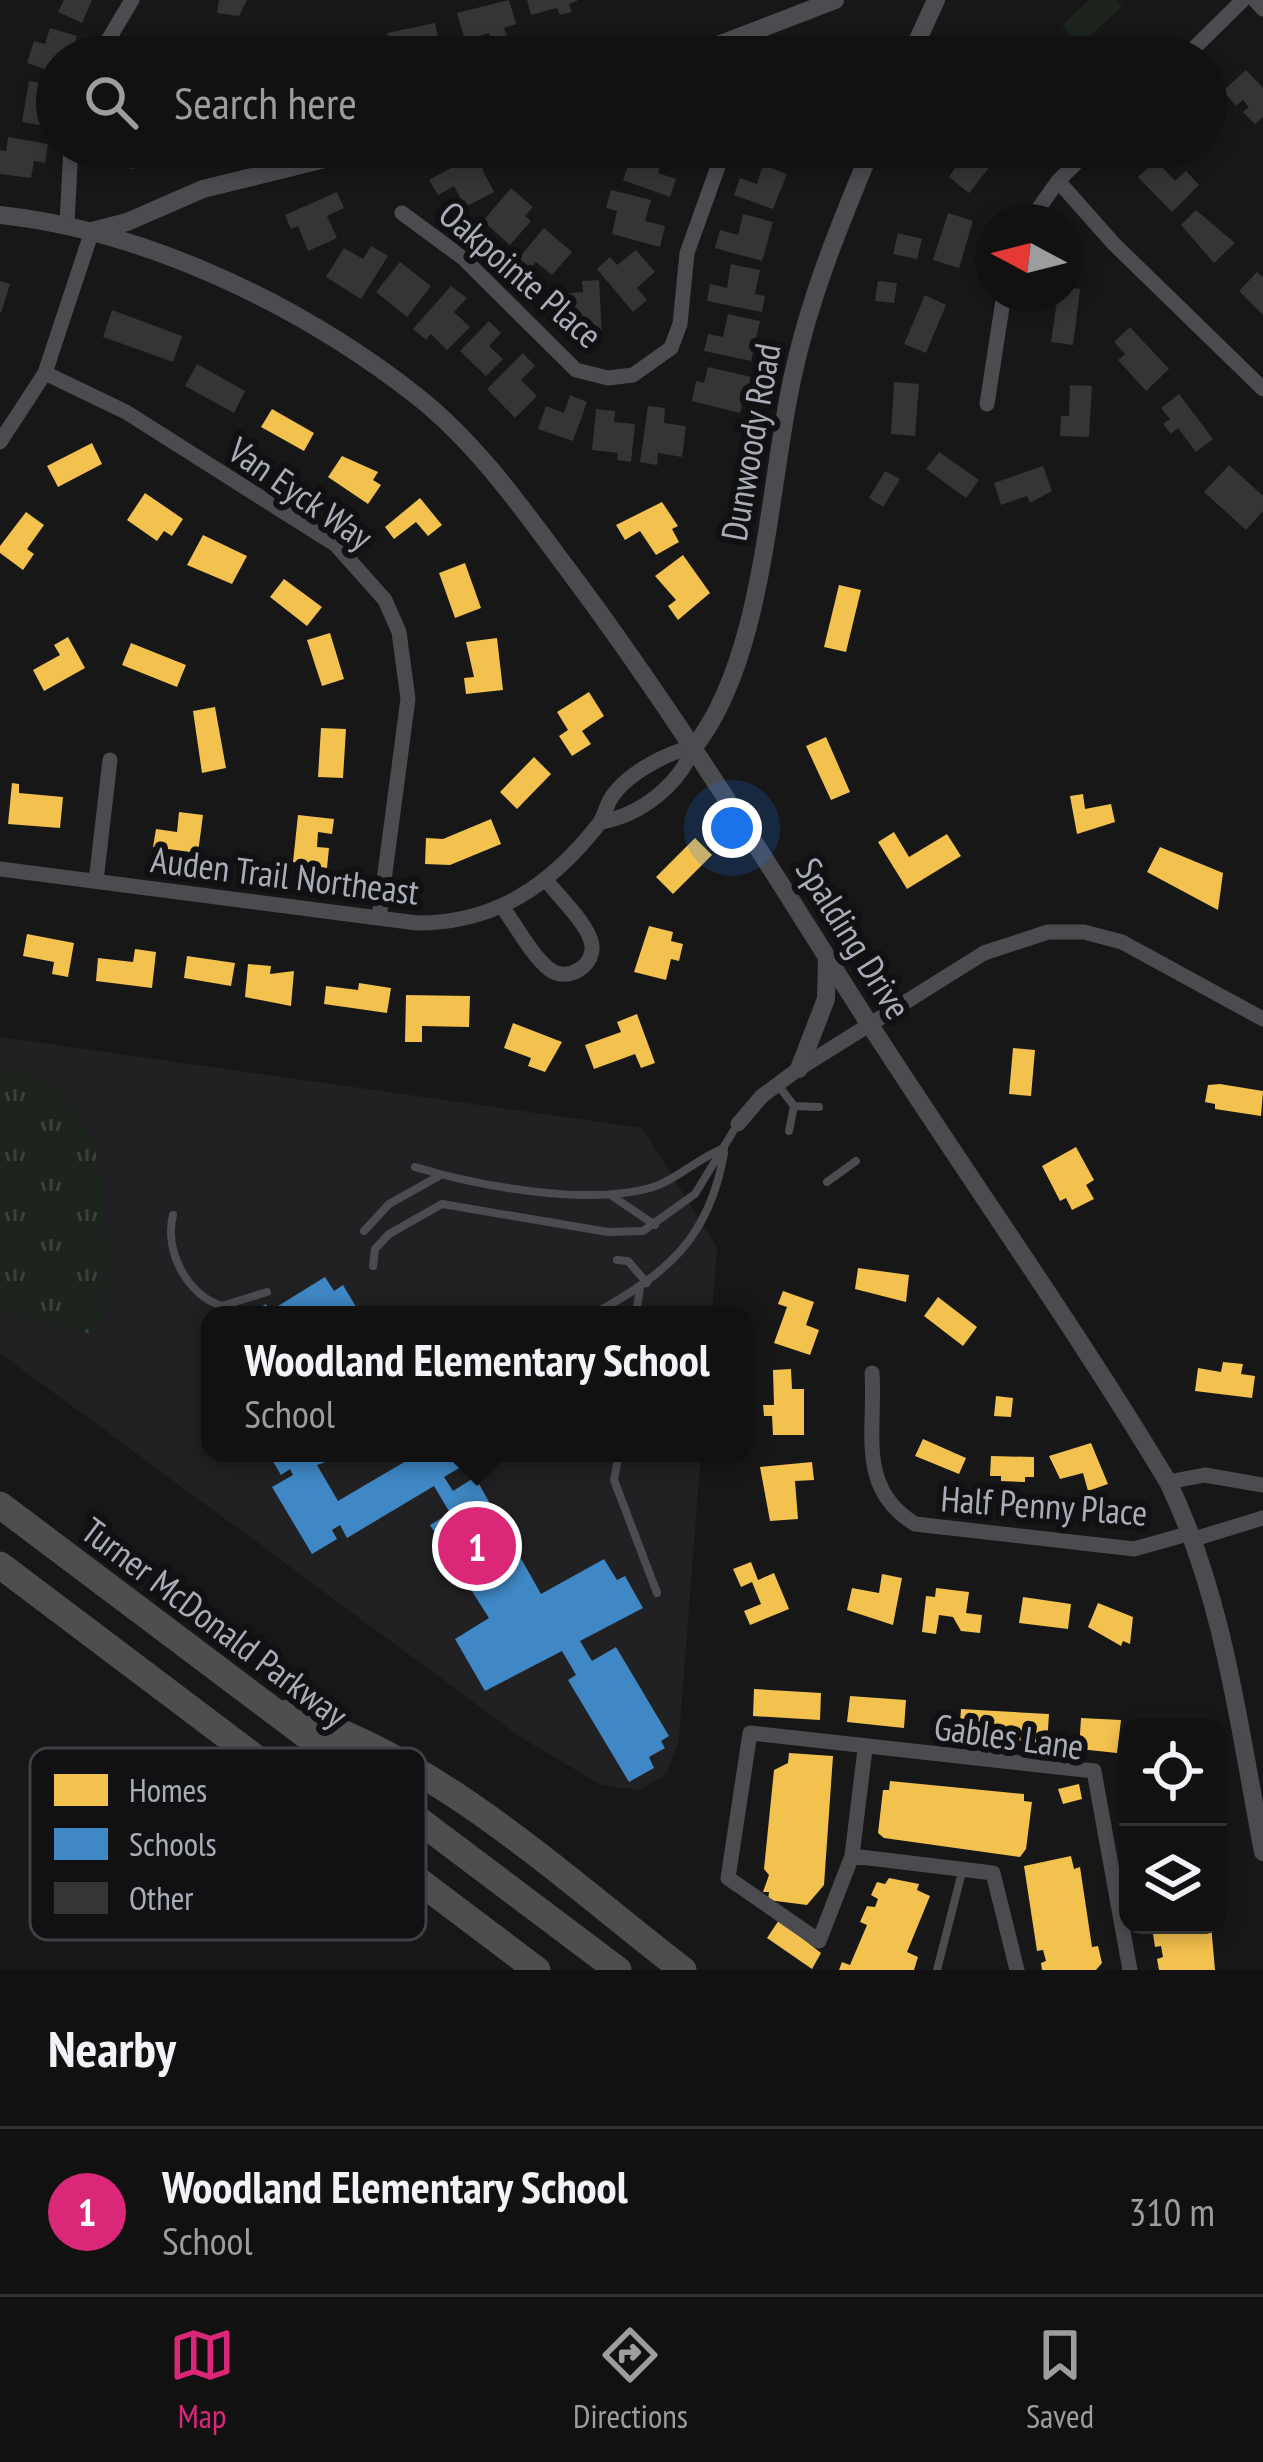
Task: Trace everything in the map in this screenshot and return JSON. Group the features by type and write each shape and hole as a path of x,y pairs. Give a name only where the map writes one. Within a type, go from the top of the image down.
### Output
{"highway":[{"name":"Turner McDonald Parkway","path":"0,1504 323,1748"},
{"path":"0,1565 243,1748"},
{"path":"269,1707 341,1729 374,1748"},
{"path":"426,1779 508,1835 683,1970"},
{"name":"Turner McDonald Parkway","path":"426,1825 618,1970"},
{"path":"426,1886 537,1970"}],"street":[{"path":"111,36 132,0"},
{"path":"763,36 836,0"},
{"path":"920,36 936,0"},
{"path":"1206,36 1243,0"},
{"path":"1255,0 1263,10"},
{"path":"67,222 70,168"},
{"path":"0,442 45,373 92,231 128,222 203,189 288,168"},
{"name":"Oakpointe Place","path":"402,213 463,257 576,370 608,378 633,375 671,348 680,324 692,236 717,168"},
{"name":"Dunwoody Road","path":"694,747 721,706 745,634 812,299 864,168"},
{"path":"1042,204 1071,168"},
{"path":"1058,181 1114,244 1263,389"},
{"name":"Spalding Drive","path":"0,215 67,222 167,258 311,326 420,399 498,478 694,747 1168,1482 1193,1536 1217,1617 1263,1852"},
{"path":"987,404 1001,312"},
{"name":"Van Eyck Way","path":"45,373 144,425 336,545 385,600 399,632 408,699 380,918"},
{"name":"Auden Trail Northeast","path":"601,822 626,818 684,772 694,747"},
{"name":"Auden Trail Northeast","path":"0,869 444,923 503,908 546,880 601,822 611,796 670,752 694,747"},
{"path":"96,881 110,760"},
{"path":"503,908 548,968 565,975 580,971 591,957 591,940 546,880"},
{"path":"738,1124 777,1083 984,953 1048,932 1084,932 1122,942 1263,1019"},
{"path":"799,1069 826,999 826,957"},
{"name":"Half Penny Place","path":"872,1373 873,1475 889,1505 915,1524 1134,1549 1263,1518"},
{"path":"1168,1482 1205,1475 1263,1485"},
{"name":"Gables Lane","path":"865,1749 852,1856 819,1941 728,1878 750,1733 1094,1771 1130,1970"},
{"path":"852,1856 993,1873 1017,1970"}],"lane":[{"path":"777,1083 794,1106 789,1131"},
{"path":"794,1106 819,1107"},
{"path":"374,1265 382,1240 442,1204 608,1232 643,1232 695,1194 738,1124"},
{"path":"415,1167 440,1175 612,1196 656,1187 696,1158 725,1147"},
{"path":"608,1306 671,1263 705,1219 725,1147"},
{"path":"826,1182 856,1161"},
{"path":"364,1231 389,1204 440,1175"},
{"path":"612,1196 655,1225"},
{"path":"173,1215 173,1251 196,1294 222,1306 268,1292"},
{"path":"617,1260 628,1261 644,1285 638,1306"},
{"path":"617,1462 614,1480 657,1594"},
{"path":"938,1970 964,1867"}],"shaded area":[{"path":"0,1037 642,1128 717,1247 713,1306 201,1306 201,1462 700,1462 679,1739 667,1774 639,1790 601,1785 522,1738 0,1353"}],"green space":[{"path":"1089,0 1116,0 1122,6 1090,36 1071,36 1062,26"},
{"path":"0,1068 39,1079 68,1100 87,1129 99,1165 107,1244 106,1319 91,1334 0,1312"}],"building: Homes":[{"path":"272,409 314,433 304,451 261,427"},
{"path":"92,443 102,464 58,487 47,466"},
{"path":"342,456 378,472 373,480 381,485 368,504 328,477"},
{"path":"145,493 183,519 172,536 164,531 157,541 127,520"},
{"path":"420,498 442,525 428,536 416,522 394,539 385,527"},
{"path":"662,502 678,526 672,529 679,542 656,555 640,531 625,540 616,525"},
{"path":"26,512 44,525 27,549 34,554 23,570 0,553 0,546"},
{"path":"203,535 247,556 232,584 187,565"},
{"path":"683,555 710,593 678,620 668,606 676,600 655,576"},
{"path":"465,563 481,608 455,618 439,573"},
{"path":"284,579 322,607 307,626 270,597"},
{"path":"839,585 861,590 846,652 824,647"},
{"path":"330,633 344,679 322,686 307,640"},
{"path":"68,637 85,668 44,691 33,670 60,655 54,645"},
{"path":"497,638 503,690 466,694 464,678 474,677 466,642"},
{"path":"131,643 186,665 177,687 122,665"},
{"path":"589,692 604,716 582,731 591,744 572,756 559,736 568,730 557,712"},
{"path":"215,707 226,768 202,773 193,711"},
{"path":"321,728 346,729 343,778 318,777"},
{"path":"826,737 850,792 831,800 806,746"},
{"path":"534,757 551,774 517,809 500,792"},
{"path":"12,783 19,784 19,793 63,797 60,828 8,824"},
{"path":"1083,794 1085,809 1111,804 1115,822 1077,834 1070,796"},
{"path":"179,812 203,815 198,853 153,847 156,829 177,832"},
{"path":"298,815 334,819 332,834 318,832 317,847 329,848 327,868 293,862"},
{"path":"491,819 501,844 450,865 425,864 426,838 443,839"},
{"path":"894,832 909,857 947,834 961,856 907,889 878,842"},
{"path":"695,838 712,855 673,894 656,877"},
{"path":"1160,847 1223,873 1218,910 1147,872"},
{"path":"649,926 673,932 671,941 683,944 679,961 671,959 666,980 634,972"},
{"path":"27,934 74,943 68,977 52,974 54,962 23,956"},
{"path":"135,949 156,952 152,988 96,981 98,958 133,962"},
{"path":"187,956 235,963 231,986 184,978"},
{"path":"248,964 271,966 270,974 294,971 291,1006 245,997"},
{"path":"359,983 391,988 387,1013 324,1004 326,986 358,990"},
{"path":"406,995 470,996 469,1027 422,1026 422,1042 405,1042"},
{"path":"637,1014 655,1063 641,1068 635,1054 594,1069 585,1045 621,1032 617,1022"},
{"path":"513,1023 562,1042 545,1072 528,1066 531,1058 504,1048"},
{"path":"1013,1048 1035,1050 1031,1096 1009,1094"},
{"path":"1208,1085 1263,1091 1261,1116 1215,1109 1215,1104 1205,1102"},
{"path":"1076,1147 1094,1180 1086,1185 1094,1199 1072,1210 1066,1198 1060,1201 1042,1166"},
{"path":"858,1268 909,1275 906,1302 855,1289"},
{"path":"783,1291 814,1302 806,1325 819,1330 810,1355 774,1343 787,1307 778,1304"},
{"path":"938,1297 977,1327 963,1346 924,1316"},
{"path":"1223,1362 1243,1364 1241,1374 1255,1376 1252,1398 1195,1391 1198,1368 1221,1372"},
{"path":"791,1369 792,1389 804,1389 804,1435 773,1435 772,1416 764,1416 763,1405 774,1405 773,1370"},
{"path":"996,1396 1013,1398 1011,1417 994,1416"},
{"path":"923,1439 966,1458 959,1474 915,1456"},
{"path":"1091,1443 1108,1484 1088,1491 1083,1473 1060,1479 1049,1456"},
{"path":"991,1456 1034,1457 1034,1477 1025,1477 1025,1482 990,1476"},
{"path":"812,1462 814,1480 795,1481 798,1519 770,1521 760,1467"},
{"path":"751,1562 758,1580 774,1573 789,1609 750,1625 744,1611 761,1604 752,1582 741,1587 733,1569"},
{"path":"882,1574 902,1578 893,1625 847,1610 852,1588 879,1593"},
{"path":"936,1588 969,1592 966,1613 982,1615 980,1633 961,1631 953,1617 939,1615 936,1634 922,1632 926,1596 935,1597"},
{"path":"1023,1597 1071,1604 1068,1629 1019,1623"},
{"path":"1098,1603 1133,1617 1130,1644 1123,1641 1121,1646 1088,1627"},
{"path":"754,1689 821,1693 820,1720 753,1716"},
{"path":"850,1696 906,1700 904,1728 847,1722"},
{"path":"961,1709 1049,1714 1047,1744 959,1737"},
{"path":"1081,1718 1119,1720 1117,1753 1079,1749"},
{"path":"789,1753 833,1756 824,1885 807,1905 768,1900 769,1892 763,1892 769,1875 764,1869 774,1770 788,1763"},
{"path":"890,1781 1024,1794 1024,1801 1032,1802 1026,1849 1020,1857 884,1838 878,1833 883,1790 889,1790"},
{"path":"1079,1784 1082,1799 1063,1804 1058,1789"},
{"path":"1071,1856 1074,1869 1080,1867 1092,1947 1098,1946 1102,1963 1096,1970 1042,1970 1041,1963 1046,1961 1043,1950 1037,1951 1024,1866"},
{"path":"889,1878 919,1884 917,1890 930,1896 907,1952 918,1957 914,1970 839,1970 842,1962 850,1965 867,1925 860,1922 867,1906 875,1907 878,1899 871,1895 877,1882 885,1884"},
{"path":"779,1920 821,1953 812,1969 767,1938"},
{"path":"1153,1934 1212,1934 1215,1970 1159,1970 1157,1959 1163,1957 1161,1946 1155,1947"}],"building: Schools":[{"path":"325,1277 334,1291 343,1285 356,1306 278,1306"},
{"path":"273,1462 326,1462 317,1465 338,1501 404,1462 465,1462 444,1477 453,1491 475,1477 541,1594 604,1559 617,1580 625,1576 643,1608 580,1641 592,1661 616,1647 669,1736 661,1741 665,1748 649,1757 654,1768 629,1782 568,1680 576,1675 562,1651 485,1691 455,1639 489,1618 430,1525 450,1513 434,1486 347,1538 340,1525 332,1530 337,1539 312,1554 272,1487 293,1475 290,1469 281,1475"}],"building: Other":[{"path":"64,0 92,0 82,23 58,12"},
{"path":"219,0 247,0 239,16 217,13"},
{"path":"509,0 516,24 504,28 507,36 464,36 457,13"},
{"path":"527,0 577,1 569,4 572,12 560,15 557,8 531,15"},
{"path":"435,23 438,36 388,36"},
{"path":"50,28 77,36 48,36"},
{"path":"36,42 36,66 27,63"},
{"path":"1246,70 1263,88 1263,117 1255,124 1243,112 1249,107 1243,100 1236,106 1227,87"},
{"path":"29,81 36,82 36,124 22,122"},
{"path":"8,137 36,142 31,178 0,174 0,150 6,151"},
{"path":"451,168 484,168 494,192 465,207 454,186 438,195 429,180"},
{"path":"627,168 660,168 658,173 676,179 670,197 623,180"},
{"path":"762,168 787,174 773,209 734,195 740,178 757,184"},
{"path":"955,168 989,168 969,193 949,177"},
{"path":"1148,168 1163,168 1175,181 1186,171 1199,185 1172,212 1138,177"},
{"path":"511,188 533,207 525,216 531,221 510,245 483,221"},
{"path":"611,190 651,200 645,221 665,226 660,247 612,234 617,211 606,208"},
{"path":"337,192 344,208 327,216 337,238 308,251 298,226 291,229 285,215"},
{"path":"1196,210 1235,243 1214,263 1181,225"},
{"path":"948,213 973,221 959,268 933,260"},
{"path":"743,214 773,222 762,261 715,248 720,230 738,235"},
{"path":"544,228 572,252 552,275 536,262 525,275 513,265"},
{"path":"898,233 922,239 917,259 893,254"},
{"path":"371,246 388,256 361,299 326,277 344,248 363,259"},
{"path":"636,250 655,272 637,288 647,300 633,312 597,269 610,257 617,265"},
{"path":"400,262 431,286 407,317 376,292"},
{"path":"731,264 760,270 755,294 765,296 762,312 707,301 710,284 727,288"},
{"path":"1257,272 1263,277 1263,315 1239,291"},
{"path":"599,280 602,337 584,338 583,324 560,325 558,294 583,292 582,281"},
{"path":"0,281 10,284 1,313 0,312"},
{"path":"878,281 897,283 894,303 875,301"},
{"path":"451,286 467,298 454,312 470,327 447,350 431,334 426,340 413,329"},
{"path":"925,295 946,305 926,353 904,344"},
{"path":"112,310 182,336 173,362 103,337"},
{"path":"1055,312 1077,312 1073,345 1051,342"},
{"path":"728,314 760,321 751,361 704,351 708,334 723,337"},
{"path":"489,321 501,333 489,346 503,359 486,376 460,351"},
{"path":"1130,327 1169,369 1146,391 1118,360 1125,354 1114,342"},
{"path":"523,353 535,366 521,380 537,396 515,418 487,389"},
{"path":"197,364 245,391 234,413 185,386"},
{"path":"708,367 756,378 750,403 743,401 740,413 692,401 696,381 704,383"},
{"path":"894,382 919,384 915,436 891,434"},
{"path":"1070,385 1092,386 1089,437 1060,436 1061,416 1069,416"},
{"path":"1179,394 1213,439 1196,452 1178,428 1171,434 1163,424 1170,419 1161,408"},
{"path":"570,395 587,402 573,441 538,429 546,406 564,413"},
{"path":"648,406 665,408 664,423 686,426 682,457 658,453 657,465 640,462"},
{"path":"596,409 615,411 614,422 635,424 631,462 617,460 618,453 592,450"},
{"path":"939,452 979,480 966,498 926,469"},
{"path":"1229,465 1263,496 1263,511 1246,530 1204,492"},
{"path":"1043,466 1052,491 1030,503 1027,496 1001,505 994,483"},
{"path":"885,471 900,479 883,507 869,498"}],"place":[{"name":"Woodland Elementary School","path":"477,1546"}]}
